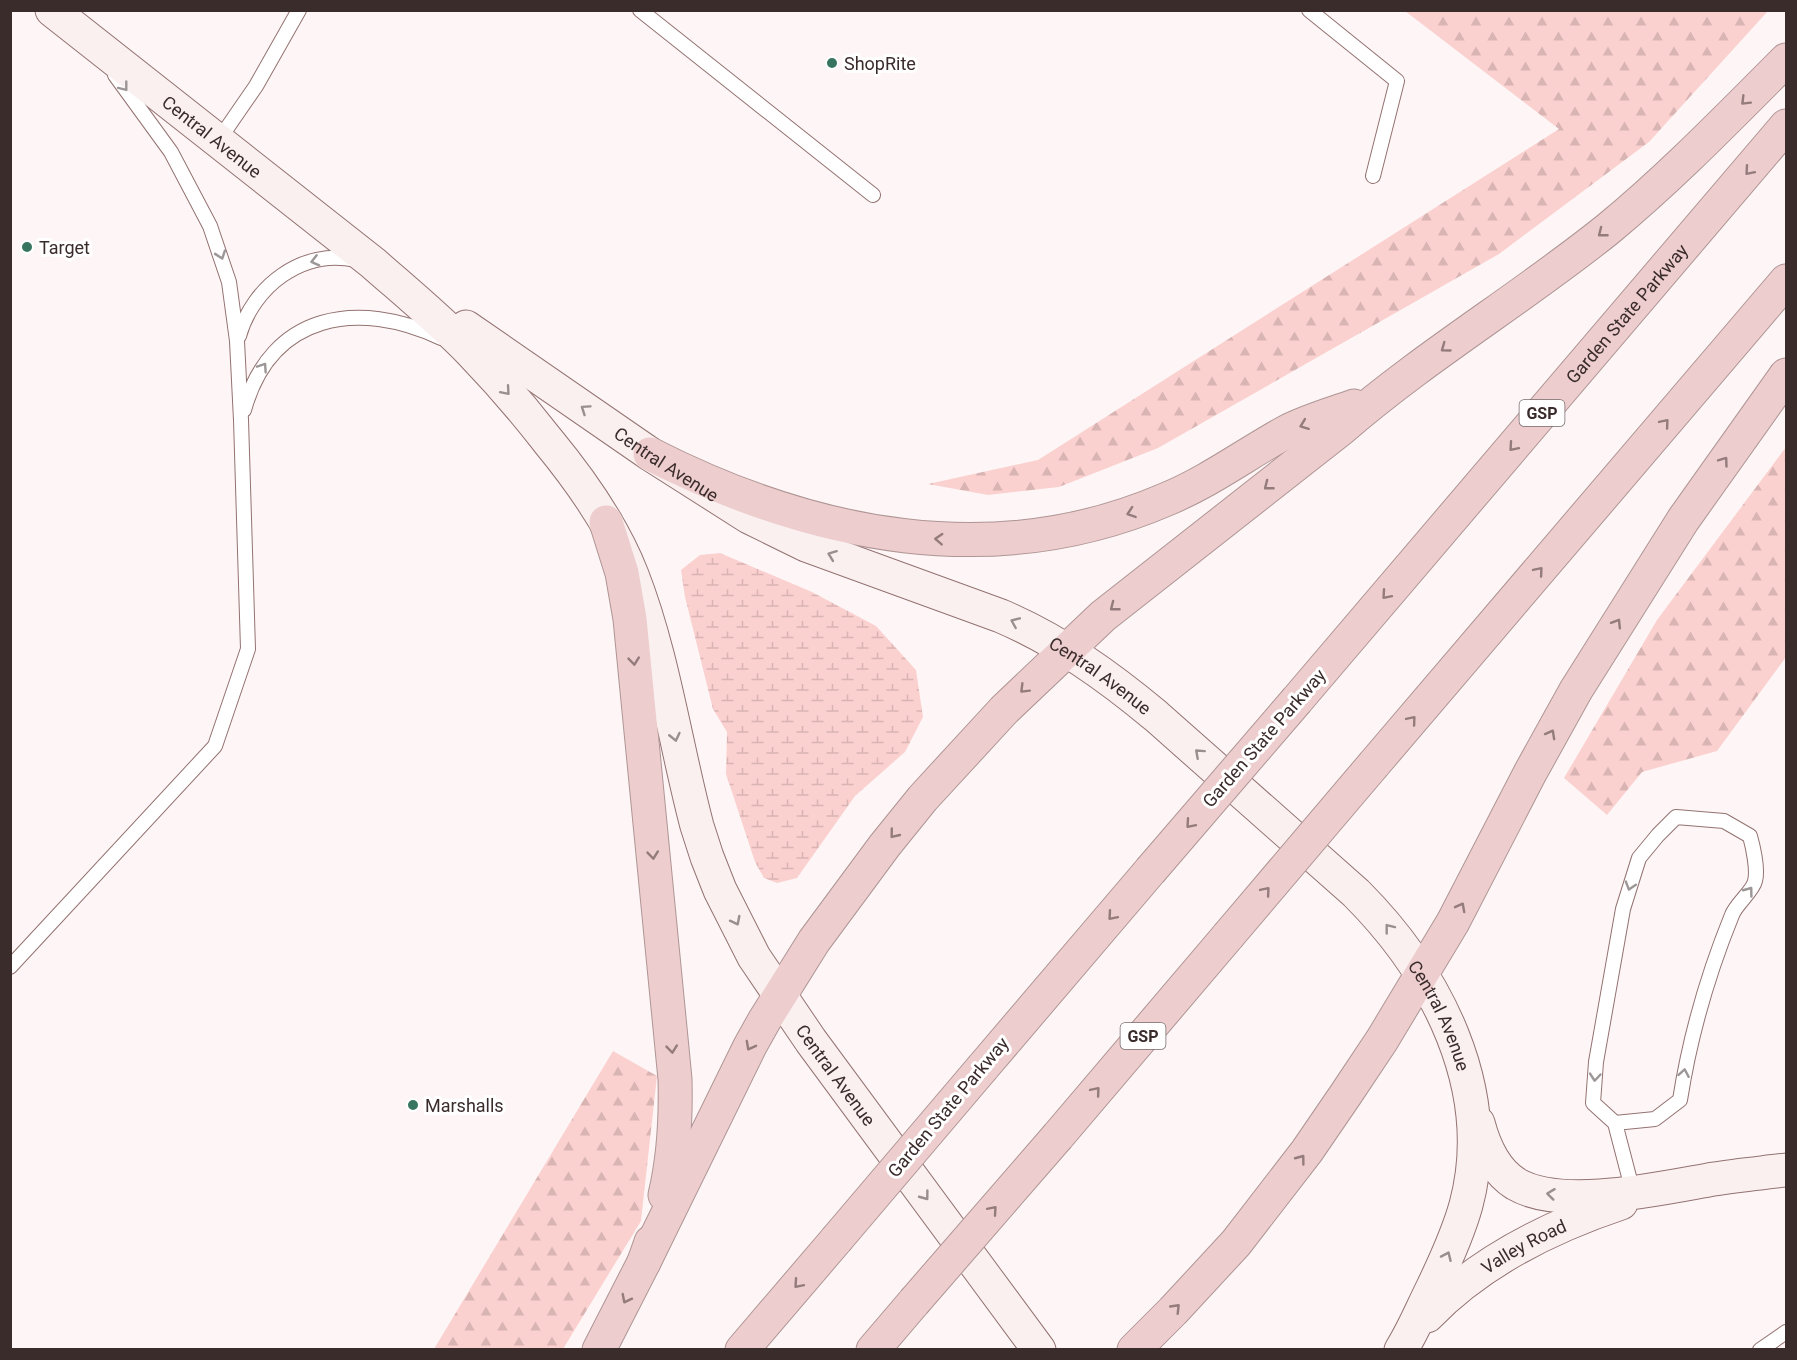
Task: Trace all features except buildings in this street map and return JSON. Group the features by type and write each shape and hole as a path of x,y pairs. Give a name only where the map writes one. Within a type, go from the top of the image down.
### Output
{"highway":[{"path":"599,1350 750,1046 814,941 923,798 1004,710 1103,616 1341,429 1378,396 1606,230 1681,165 1786,60"},
{"name":"Garden State Parkway","path":"742,1350 1786,126"},
{"name":"GSP","path":"873,1350 1786,281"},
{"path":"1134,1350 1236,1243 1307,1151 1346,1094 1422,976 1453,922 1530,773 1581,681 1683,520 1786,375"},
{"path":"650,454 745,497 800,515 846,526 897,535 939,539 1026,537 1078,529 1167,500 1220,473 1288,431 1378,396"},
{"path":"606,522 622,573 630,619 675,1079 675,1129 670,1175 644,1262"}],"main road":[{"name":"Central Avenue","path":"62,19 373,263 421,304 471,352 555,448 606,522 631,573 651,632 689,797 707,857 720,890 750,948 811,1041 1039,1350"},
{"name":"Central Avenue","path":"373,263 650,454 749,517 806,545 1001,616 1032,629 1066,649 1126,691 1156,716 1356,893 1391,930 1422,976 1458,1047 1471,1098 1473,1152 1466,1203 1448,1253 1402,1348"},
{"name":"Valley Road","path":"1471,1098 1493,1161 1503,1174 1530,1191 1550,1195 1601,1196 1786,1170"},
{"name":"Valley Road","path":"1402,1348 1421,1321 1439,1303 1474,1273 1493,1261 1568,1224 1672,1187"}],"lane":[{"path":"218,142 256,86 299,10"},
{"path":"640,10 873,195"},
{"path":"1309,10 1396,81 1373,176"},
{"path":"10,967 215,747 248,649 242,420 237,341 229,282 210,226 171,152 130,94 62,19"},
{"path":"237,341 248,312 258,297 275,279 293,268 313,260 332,257 373,263"},
{"path":"242,420 254,381 274,351 290,338 310,327 330,321 355,317 381,319 410,326 471,352"},
{"path":"1615,1123 1655,1119 1680,1100 1685,1065 1709,973 1733,911 1755,882 1755,852 1749,836 1724,821 1676,817 1639,858 1623,909 1596,1062 1593,1103 1615,1123 1633,1192"},
{"path":"1760,1350 1786,1332"}],"green space":[{"path":"1405,11 1768,11 1649,142 1499,254 1158,448 1059,487 988,495 928,484 1038,460 1559,129"},
{"path":"1786,447 1786,657 1717,751 1642,772 1607,815 1564,778 1657,620"},
{"path":"720,553 812,592 876,626 916,670 923,717 905,752 855,796 797,878 777,883 764,878 755,862 726,774 727,732 713,709 685,597 681,570 700,555"},
{"path":"613,1051 657,1076 641,1221 563,1349 434,1349"}],"place":[{"name":"ShopRite","path":"832,63"},
{"name":"Target","path":"27,247"},
{"name":"Marshalls","path":"413,1105"}]}
